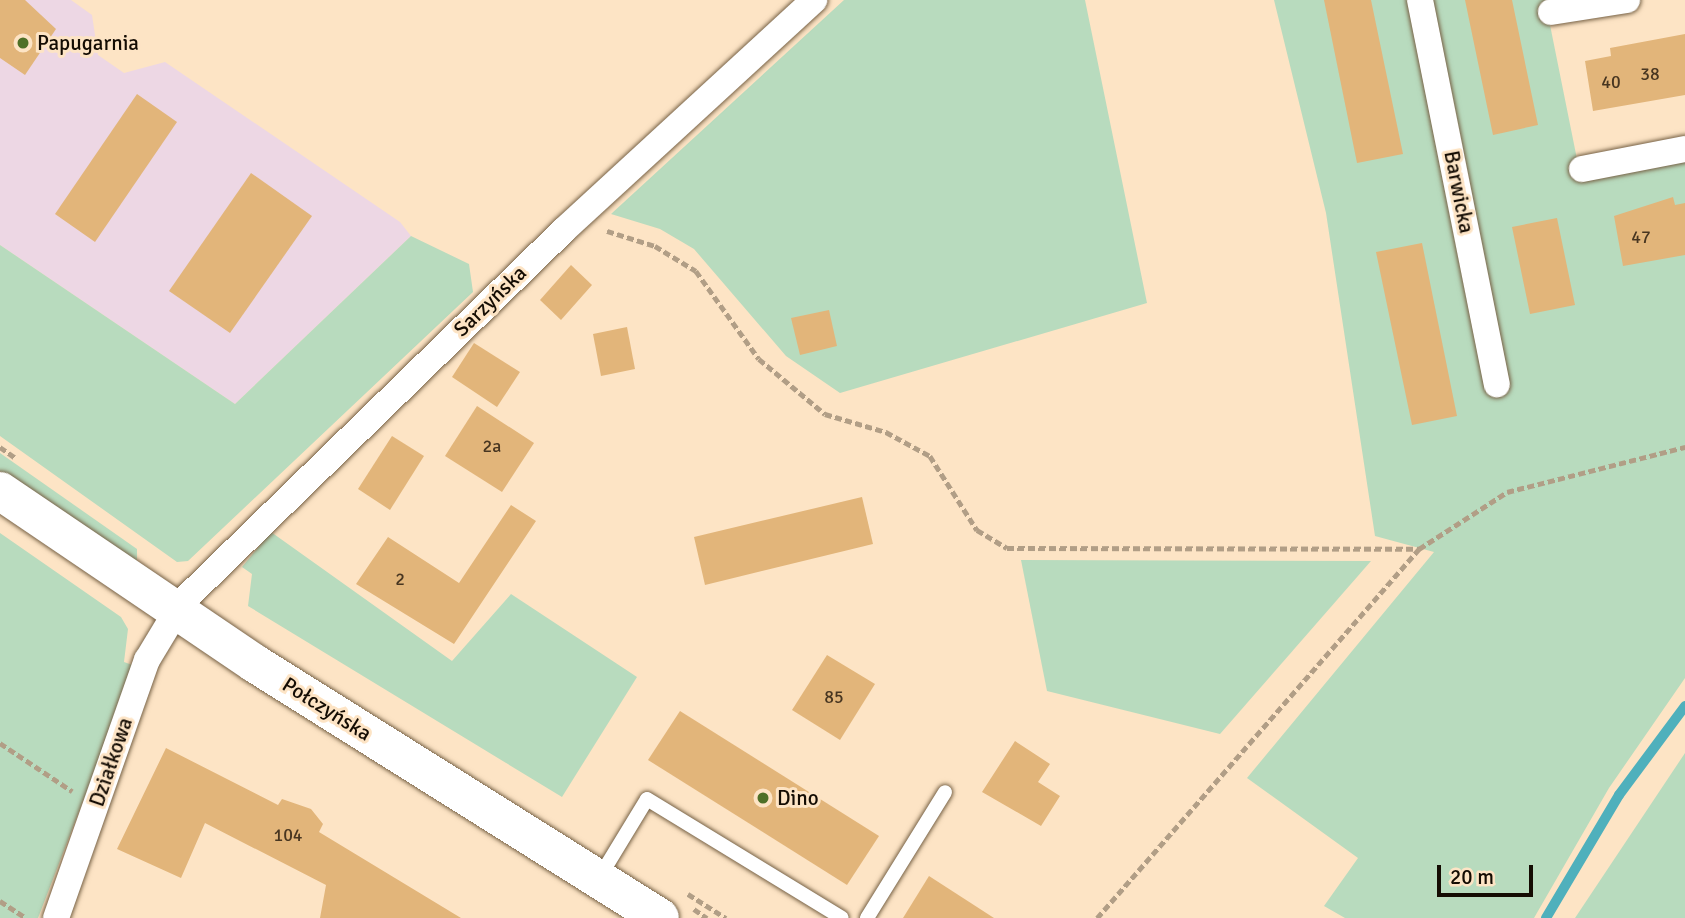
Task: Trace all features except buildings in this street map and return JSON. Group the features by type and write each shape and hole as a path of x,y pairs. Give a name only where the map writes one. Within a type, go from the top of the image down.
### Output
{"main road":[{"name":"Połczyńska","path":"0,491 175,611 660,918"}],"street":[{"name":"Sarzyńska","path":"175,611 564,230 814,0"},
{"name":"Barwicka","path":"1420,0 1497,384"},
{"path":"1551,12 1627,0"},
{"path":"1582,169 1685,149"},
{"name":"Działkowa","path":"56,918 147,660 175,611"}],"lane":[{"path":"867,918 945,793"},
{"path":"598,879 647,799 842,918"}],"path":[{"path":"564,230 603,230 655,246 696,271 759,359 825,414 886,432 930,457 977,530 1007,548 1419,549"},
{"path":"1097,918 1419,549 1507,492 1685,447"},
{"path":"0,743 72,791 68,804"},
{"path":"0,901 27,918 32,905"}],"shaded area":[{"path":"0,0 71,0 92,15 98,55 124,73 165,62 400,222 411,236 235,404 0,245"}],"green space":[{"path":"844,0 1085,0 1147,303 840,393 786,356 694,249 660,229 611,214"},
{"path":"1274,0 1545,0 1581,179 1685,161 1685,678 1609,788 1534,918 1345,918 1324,906 1358,858 1247,778 1434,552 1375,536 1326,213"},
{"path":"411,236 469,264 473,292 188,561 177,562 0,436 0,245 235,404"},
{"path":"0,453 137,549 137,566 0,471"},
{"path":"271,532 452,661 511,594 637,677 562,797 248,606 252,574 242,567"},
{"path":"0,533 121,617 128,629 124,662 135,666 38,918 0,918"},
{"path":"1021,560 1371,561 1220,734 1047,691"},
{"path":"1685,753 1685,918 1575,918"}],"waterway":[{"path":"1546,918 1619,795 1685,706"}],"place":[{"name":"Papugarnia","path":"23,43"},
{"name":"Dino","path":"763,798"}]}
